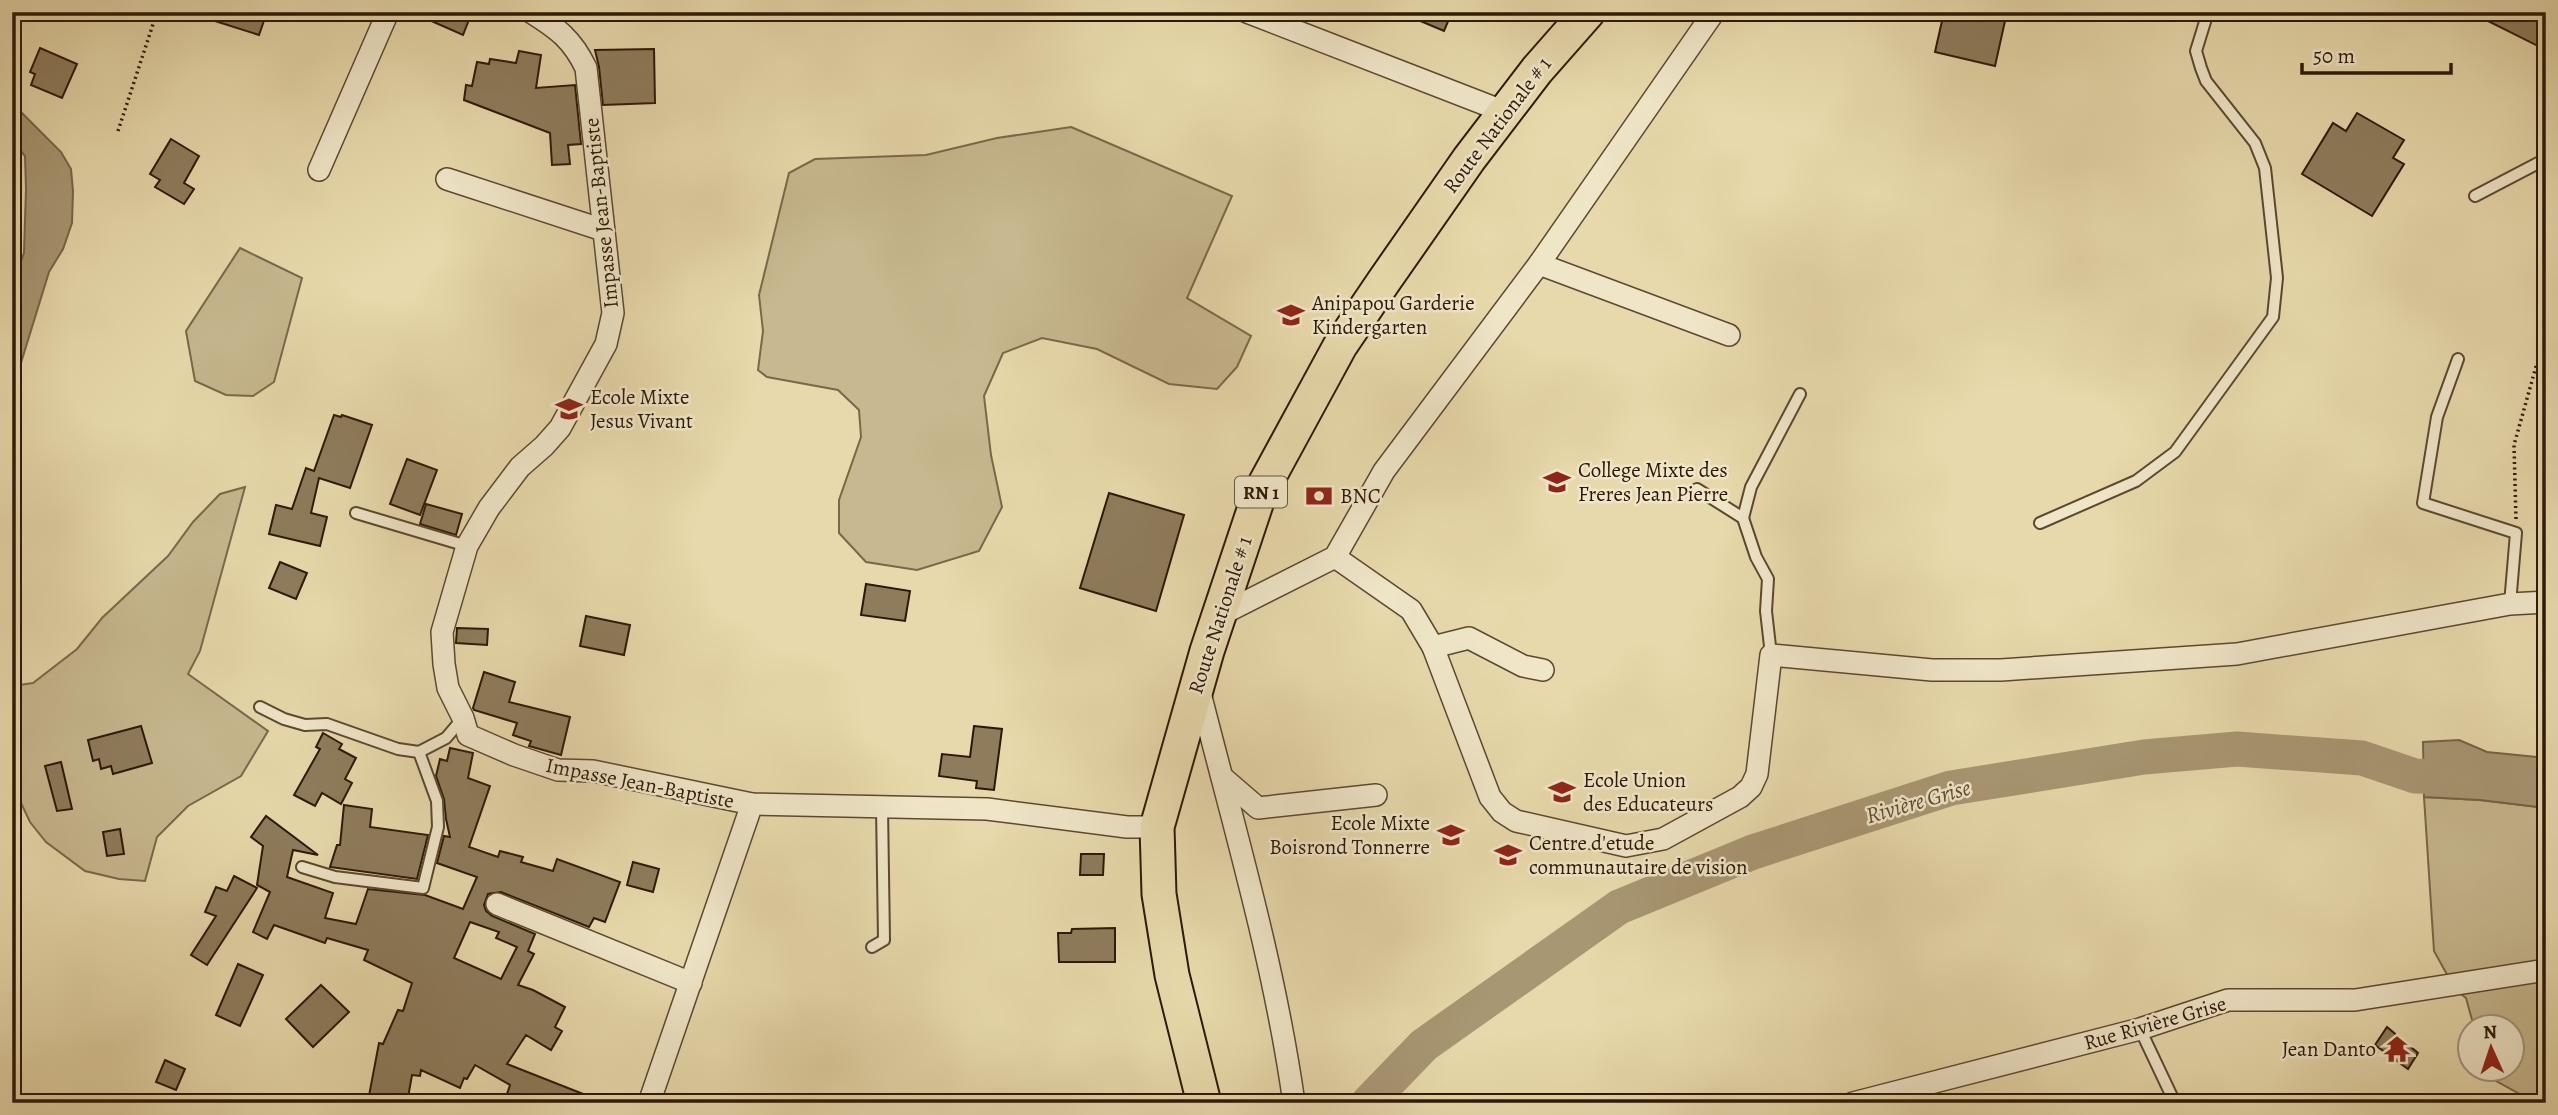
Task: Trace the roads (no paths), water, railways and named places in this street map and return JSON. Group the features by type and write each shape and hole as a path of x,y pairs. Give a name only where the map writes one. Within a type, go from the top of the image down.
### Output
{"main road":[{"name":"Route Nationale # 1","path":"1204,1103 1171,975 1159,894 1157,827 1218,616 1259,495 1340,346 1469,159 1537,70 1588,12"}],"street":[{"path":"319,170 388,12"},
{"name":"Impasse Jean-Baptiste","path":"531,12 575,46 586,68 613,313 606,344 560,428 520,467 489,508 467,547 442,632 448,688 468,735 558,770 593,771 752,804 987,809 1127,827 1157,827"},
{"path":"1247,12 1505,112"},
{"path":"1218,616 1335,557 1384,471 1539,264 1714,12"},
{"path":"447,179 603,230"},
{"path":"1539,264 1729,335"},
{"path":"1335,557 1411,610 1433,647 1490,797 1502,812 1516,821 1626,846 1663,839 1740,797 1751,787 1757,774 1771,655 1932,670 2001,670 2237,654 2510,604 2546,602"},
{"path":"1433,647 1469,638 1523,666 1543,670"},
{"path":"1198,682 1262,927 1286,1044 1294,1103"},
{"path":"1222,777 1258,808 1376,795"},
{"path":"649,1103 752,804"},
{"path":"497,904 691,983"},
{"name":"Rue Rivière Grise","path":"1853,1103 1906,1096 2140,1030 2228,1000 2355,1000 2546,970"}],"lane":[{"path":"2040,523 2136,481 2175,452 2273,317 2277,278 2265,168 2255,143 2206,80 2201,68 2196,51 2208,12"},
{"path":"2475,196 2542,161 2546,155"},
{"path":"2458,359 2437,417 2423,503 2516,533 2510,604"},
{"path":"1771,655 1766,611 1768,579 1756,557 1743,518 1751,487 1800,394"},
{"path":"1697,489 1743,518"},
{"path":"356,513 467,547"},
{"path":"260,707 284,719 305,724 327,724 398,749 419,751 446,738 463,718"},
{"path":"302,867 335,877 423,888 438,827 437,801 419,751"},
{"path":"872,947 884,940 882,807"},
{"path":"2140,1030 2175,1103"}],"waterway":[{"name":"Rivière Grise","path":"1368,1103 1424,1045 1619,907 1753,852 1951,788 2144,757 2237,749 2362,758 2415,776 2517,778 2546,788"}],"place":[{"name":"Anipapou Garderie Kindergarten","path":"1291,315"},
{"name":"Ecole Mixte Jesus Vivant","path":"569,409"},
{"name":"College Mixte des Freres Jean Pierre","path":"1557,482"},
{"name":"BNC","path":"1319,496"},
{"name":"Ecole Union des Educateurs","path":"1562,792"},
{"name":"Ecole Mixte Boisrond Tonnerre","path":"1451,835"},
{"name":"Centre d'etude communautaire de vision","path":"1508,855"},
{"name":"Jean Danto","path":"2397,1049"}]}
